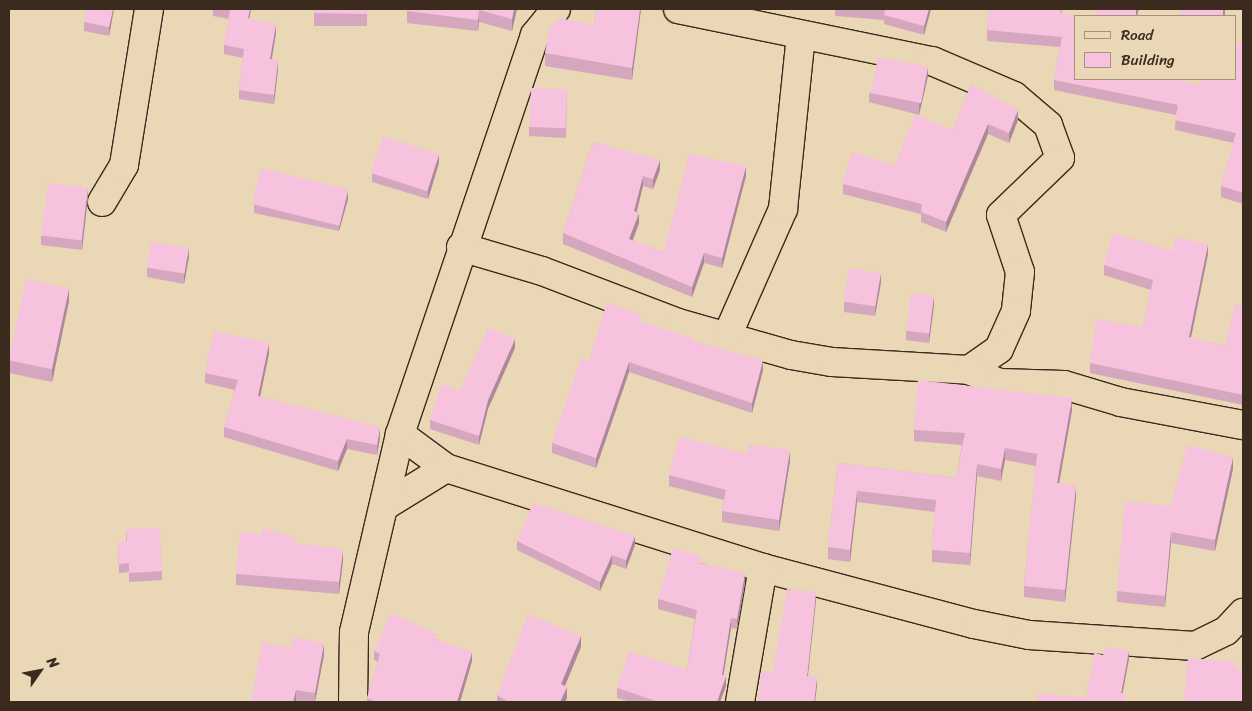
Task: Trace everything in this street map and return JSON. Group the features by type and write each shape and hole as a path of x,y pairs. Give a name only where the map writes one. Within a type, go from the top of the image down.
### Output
{"street":[{"path":"102,202 124,165 149,9"},
{"path":"354,702 354,632 386,505 400,434 460,247 535,36 556,9"},
{"path":"678,9 801,36 932,61 1014,96 1048,125 1057,139 1060,158 1001,215 1020,272 1016,311 999,349 969,370"},
{"path":"727,336 783,209 801,36"},
{"path":"460,247 727,336 832,362 969,370 1000,383 1064,385 1121,402 1243,425"},
{"path":"400,434 446,468 763,568 1029,635 1196,646 1226,631 1243,613"},
{"path":"386,505 446,468"},
{"path":"740,702 763,568"}],"building":[{"path":"86,9 113,9 109,27 84,22"},
{"path":"224,9 250,9 248,18 276,24 270,59 278,60 274,95 239,90 244,49 224,45 230,10"},
{"path":"314,9 367,9 367,14 314,13"},
{"path":"407,9 514,9 512,19 479,10 478,20 407,11"},
{"path":"596,9 640,9 632,68 545,53 549,30 559,18 594,25"},
{"path":"867,9 929,9 924,26 884,15 885,10"},
{"path":"990,9 1061,9 1060,13 1077,15 1074,15 1074,80 1177,80 1200,85 1201,80 1237,80 1237,42 1243,43 1243,193 1221,186 1236,133 1175,120 1178,105 1054,80 1062,37 987,30"},
{"path":"1095,9 1136,9 1136,15 1095,15"},
{"path":"1181,9 1223,9 1223,15 1181,15"},
{"path":"878,57 928,67 921,103 871,93"},
{"path":"971,84 1018,110 1009,133 988,124 946,222 921,212 922,204 843,184 852,152 895,165 915,115 953,130"},
{"path":"531,88 567,89 566,128 530,127"},
{"path":"383,136 439,154 427,191 371,173"},
{"path":"593,142 660,160 653,179 643,176 634,211 639,213 629,239 664,252 689,154 746,166 722,258 704,253 692,287 563,233"},
{"path":"261,168 348,190 339,226 252,204"},
{"path":"48,183 88,188 81,240 42,236"},
{"path":"1113,233 1172,251 1175,237 1208,244 1189,337 1225,346 1235,304 1243,306 1243,395 1090,363 1096,319 1143,327 1153,280 1104,265"},
{"path":"151,242 189,248 184,274 147,268"},
{"path":"849,268 881,273 875,307 844,302"},
{"path":"26,279 69,288 52,369 9,360"},
{"path":"911,293 934,296 929,334 906,331"},
{"path":"607,302 641,315 639,321 693,338 692,341 763,360 752,403 629,362 596,458 552,443 581,358 589,361"},
{"path":"488,328 515,339 488,400 479,436 430,420 442,384 460,391"},
{"path":"214,331 269,343 258,396 380,427 377,445 347,439 338,461 224,427 238,380 205,373"},
{"path":"918,380 1072,398 1057,483 1076,485 1065,590 1024,586 1037,454 1005,448 1001,469 977,464 970,553 932,550 936,500 857,491 850,550 828,547 838,463 956,478 965,433 914,430"},
{"path":"679,437 748,454 749,444 790,450 779,520 722,511 726,490 669,475"},
{"path":"1187,445 1233,457 1215,540 1171,532 1165,596 1117,591 1125,501 1171,506"},
{"path":"533,503 635,536 626,560 612,555 600,582 517,541"},
{"path":"160,528 162,571 129,573 129,563 119,564 118,541 127,541 126,529"},
{"path":"263,528 296,538 295,543 343,549 339,582 236,574 240,532 262,535"},
{"path":"673,548 701,556 700,563 745,573 737,619 731,618 722,675 726,676 717,702 659,702 617,688 629,651 687,670 697,610 658,599"},
{"path":"787,589 816,592 807,676 817,677 814,702 758,702 761,671 773,672"},
{"path":"391,613 437,634 435,639 472,652 457,702 376,702 367,698 380,654 374,651"},
{"path":"528,614 581,636 561,684 567,687 560,702 509,702 497,695"},
{"path":"293,637 324,643 315,693 296,690 293,702 251,702 262,642 291,648"},
{"path":"1105,647 1129,650 1121,693 1126,693 1125,702 1037,702 1038,693 1086,698 1094,653 1103,655"},
{"path":"1188,658 1236,662 1236,669 1243,671 1243,702 1184,702"}]}
